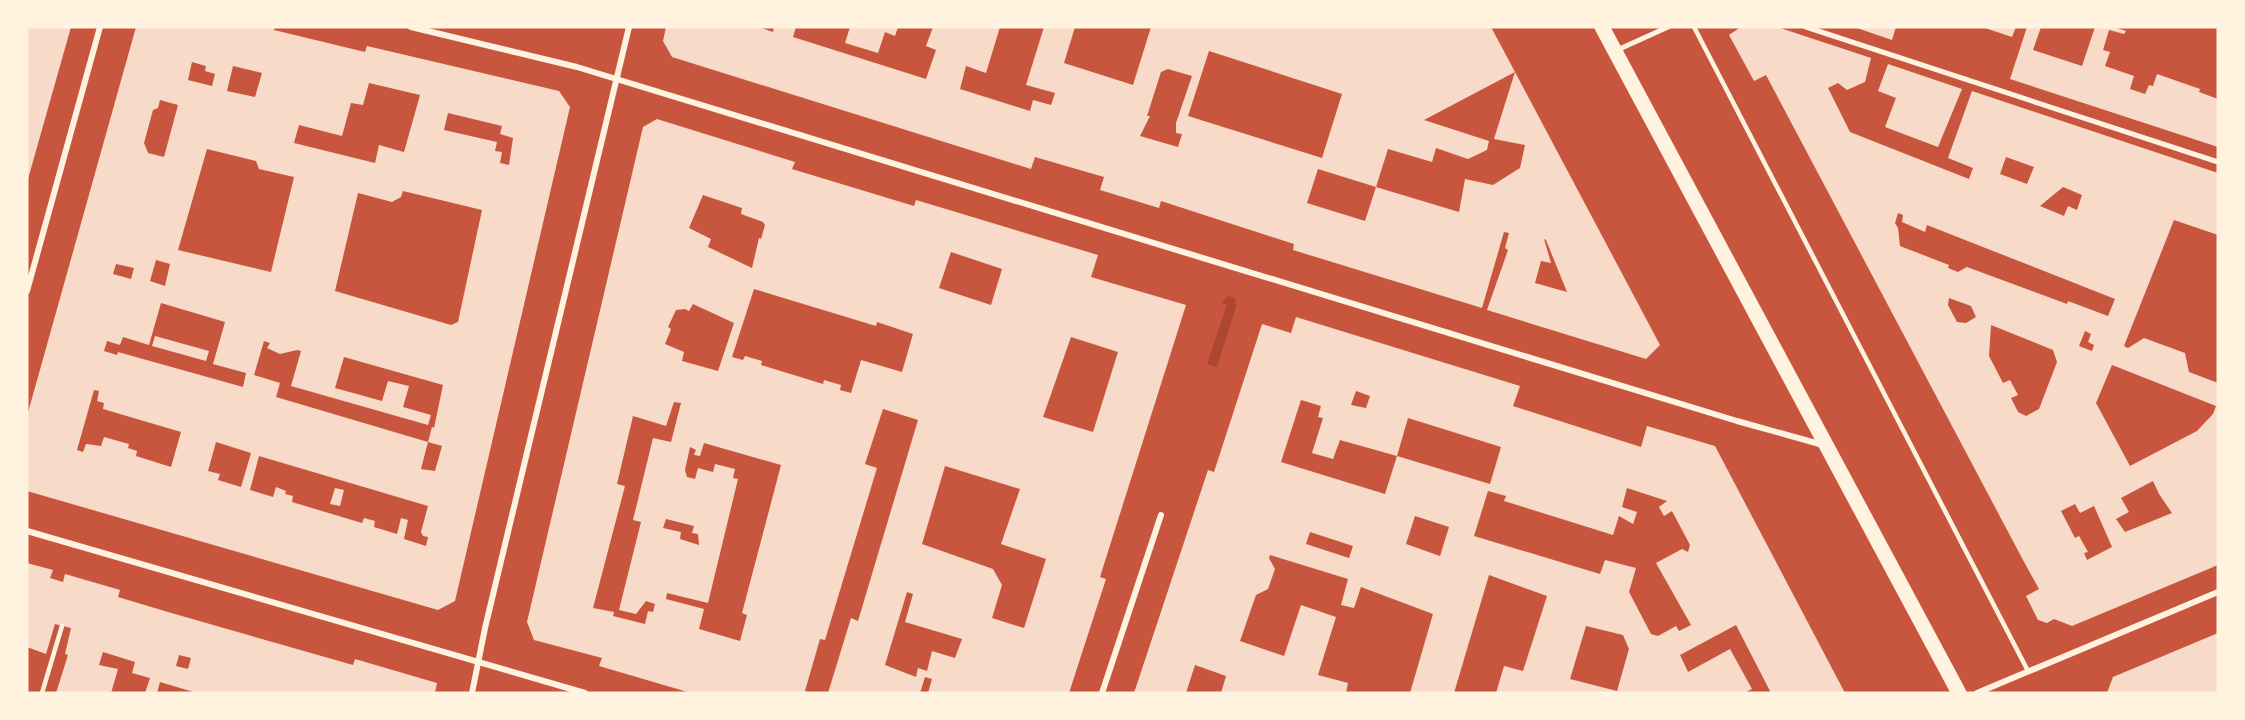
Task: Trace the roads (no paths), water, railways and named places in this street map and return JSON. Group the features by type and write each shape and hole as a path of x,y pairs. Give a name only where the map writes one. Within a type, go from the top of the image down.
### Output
{"main road":[{"path":"1602,27 1959,693"}],"street":[{"path":"27,291 100,27"},
{"path":"411,27 577,67 1737,421 1826,446"},
{"path":"472,693 477,663 629,27"},
{"path":"1615,51 1668,27"},
{"path":"1806,27 2218,162"},
{"path":"1102,693 1161,515"},
{"path":"27,531 585,693"},
{"path":"1977,693 2218,592"}],"lane":[{"path":"1694,27 2028,671"},
{"path":"42,693 62,626"}]}
